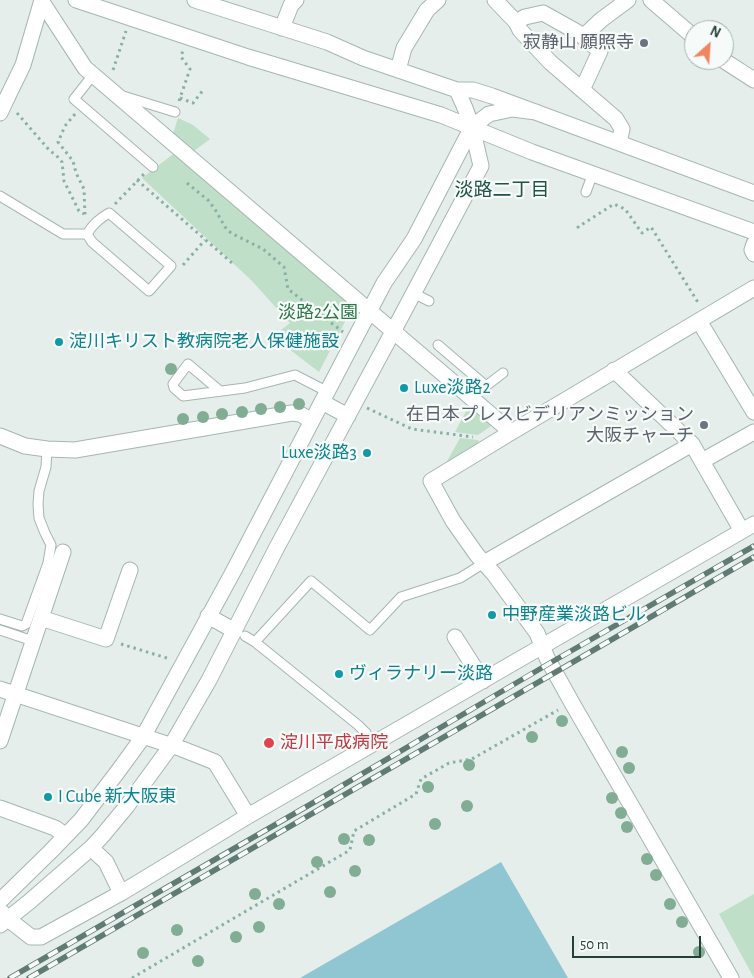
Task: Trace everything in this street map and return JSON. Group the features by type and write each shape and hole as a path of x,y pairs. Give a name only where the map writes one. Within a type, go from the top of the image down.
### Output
{"street":[{"path":"76,0 248,57 441,116 515,146 754,232"},
{"path":"195,0 327,42 363,58 457,90 473,90 754,193"},
{"path":"282,28 291,6 296,0"},
{"path":"398,70 404,48 427,10 438,0"},
{"path":"496,0 516,22 520,30 550,62 616,119 622,129 619,143"},
{"path":"583,37 601,20 628,0"},
{"path":"651,0 684,28"},
{"path":"42,1 85,68 504,425 510,433"},
{"path":"0,113 23,65 42,1"},
{"path":"516,22 525,17 543,13 577,32 600,51 582,90"},
{"path":"734,67 754,80"},
{"path":"0,83 7,98"},
{"path":"457,90 472,127 481,166 276,549 240,634 171,746 127,806 91,848 3,918 31,937 41,937 121,893 248,816 748,527 692,444 614,370"},
{"path":"0,901 81,820 143,737 325,397 369,310 384,283 414,239 472,127 489,114 512,109 536,112"},
{"path":"480,160 490,149 500,146 515,146"},
{"path":"754,244 752,250 754,254"},
{"path":"731,978 572,703 547,658 537,633 453,522 431,481 754,288"},
{"path":"703,318 754,412"},
{"path":"325,397 348,416"},
{"path":"0,436 25,446 75,450 292,413 300,414 312,421"},
{"path":"702,460 754,432"},
{"path":"484,563 692,444"},
{"path":"0,741 64,552"},
{"path":"41,618 106,639 130,570"},
{"path":"208,616 240,634"},
{"path":"455,637 483,680"},
{"path":"0,689 182,749 214,762 248,816"},
{"path":"0,808 55,828 65,835"},
{"path":"91,848 106,862 121,893"}],"lane":[{"path":"93,75 74,99 153,167"},
{"path":"111,90 175,112"},
{"path":"586,192 593,173"},
{"path":"0,196 63,234 87,234"},
{"path":"109,213 171,266 149,291 92,242 87,234 92,224 109,213"},
{"path":"413,293 429,301"},
{"path":"438,345 486,386 503,373"},
{"path":"220,391 188,364 173,384 174,388 183,396 245,388 295,375 325,397"},
{"path":"0,619 22,626 26,624 48,563 51,545 39,518 38,504 39,491 46,467 47,449"},
{"path":"255,642 311,581 370,630 401,597 460,578 484,563"},
{"path":"0,630 33,641"},
{"path":"240,634 255,642 358,725 366,733 372,744"}],"path":[{"path":"111,90 126,31"},
{"path":"175,112 190,69 181,57 183,50"},
{"path":"180,98 193,103 204,89"},
{"path":"7,98 50,151 62,162 64,181 79,211 92,224"},
{"path":"82,106 65,126 58,142 72,161 84,189 84,214"},
{"path":"109,213 109,210 137,180 153,167"},
{"path":"137,180 232,263"},
{"path":"187,183 209,201 225,227 232,233 263,250 284,267 288,289 344,332"},
{"path":"579,228 614,204 626,209 642,233 651,227 703,318"},
{"path":"171,266 182,266 205,240"},
{"path":"367,408 412,429 480,438"},
{"path":"106,639 183,665"},
{"path":"132,978 350,850 354,831 416,794 421,778 449,763 472,759 566,706"}],"green space":[{"path":"178,118 193,125 210,139 194,151 173,134"},
{"name":"淡路2公園","path":"178,154 353,306 319,372 289,349 275,335 290,323 252,281 142,178 172,155"},
{"path":"470,404 494,424 478,435 455,432"},
{"path":"460,438 478,440 479,443 445,465"},
{"path":"754,894 754,978 719,914"}],"water":[{"path":"501,862 568,978 300,978"}],"railway":[{"path":"10,978 754,546"},
{"path":"29,978 754,557"}],"place":[{"name":"寂静山 願照寺","path":"644,43"},
{"name":"淀川キリスト教病院老人保健施設","path":"59,342"},
{"name":"Luxe淡路2","path":"404,388"},
{"name":"在日本プレスビデリアンミッション 大阪チャーチ","path":"704,425"},
{"name":"Luxe淡路3","path":"367,453"},
{"name":"中野産業淡路ビル","path":"492,615"},
{"name":"ヴィラナリー淡路","path":"339,674"},
{"name":"淀川平成病院","path":"269,743"},
{"name":"I Cube 新大阪東","path":"48,797"}],"district":[{"name":"淡路二丁目","path":"502,190"}]}
